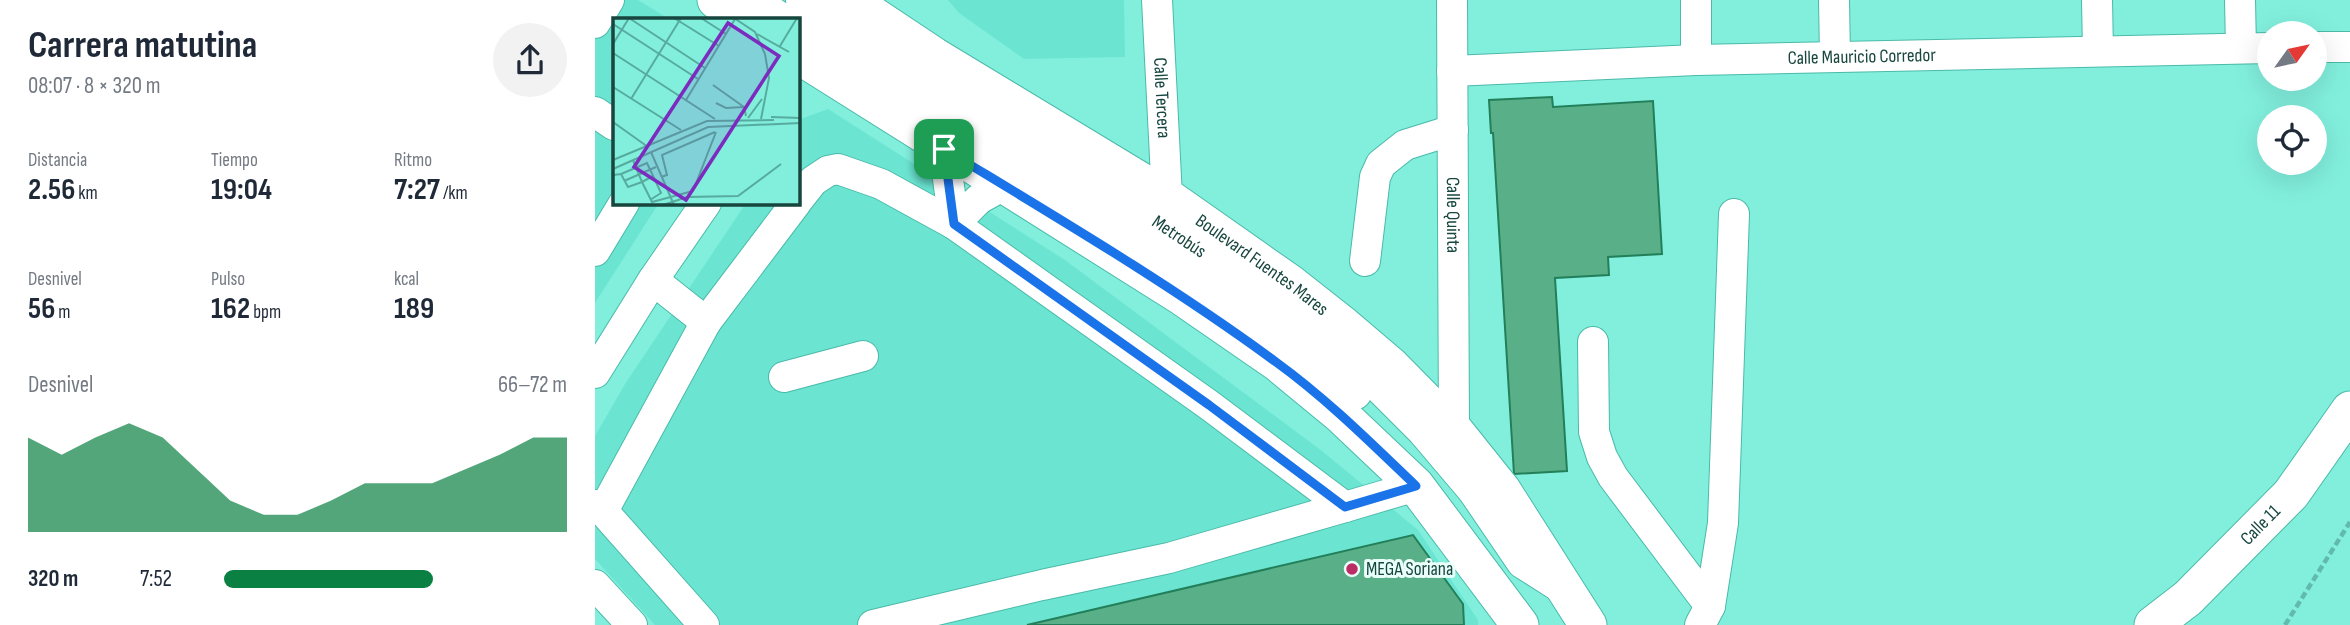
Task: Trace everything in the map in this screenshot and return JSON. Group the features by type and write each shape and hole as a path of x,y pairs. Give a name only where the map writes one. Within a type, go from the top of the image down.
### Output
{"main road":[{"path":"716,0 743,18"},
{"path":"818,35 944,149 1181,296 1278,363 1341,415 1416,486 1513,616"},
{"name":"Boulevard Fuentes Mares","path":"818,35 934,56 1167,197 1291,284 1390,365 1454,430 1502,490 1588,625"},
{"name":"Calle 11","path":"2153,625 2188,598 2291,494 2350,410"}],"street":[{"path":"609,0 595,22 613,31"},
{"path":"754,0 781,18"},
{"name":"Metrobús","path":"801,0 818,35 1156,220 1314,330 1369,378 1423,432 1473,491 1522,563 1569,593"},
{"name":"Calle Tercera","path":"1157,0 1167,197"},
{"name":"Calle Quinta","path":"1452,0 1454,430"},
{"path":"1696,0 1696,60"},
{"path":"1834,0 1835,57"},
{"path":"2097,0 2098,51"},
{"path":"2240,0 2255,48"},
{"path":"818,35 1028,172 1180,263 1278,330 1325,368 1409,445 1469,515 1493,549 1513,616"},
{"path":"2327,47 2350,47"},
{"name":"Calle Mauricio Corredor","path":"1452,71 1696,60 2255,48"},
{"path":"595,112 613,124"},
{"path":"1365,261 1375,177 1381,164 1405,145 1453,130"},
{"path":"944,149 954,224"},
{"path":"800,197 813,181 828,170 838,169 881,184 954,224 1209,405 1345,507"},
{"path":"954,224 979,199 1005,185"},
{"path":"595,373 653,280 705,205"},
{"path":"704,625 599,508 706,322 794,205"},
{"path":"595,251 612,207"},
{"path":"1705,615 1723,523 1734,214"},
{"path":"653,280 706,322"},
{"path":"1593,342 1594,432 1601,457 1705,615"},
{"path":"783,377 863,356"},
{"path":"873,625 1169,558 1416,486"},
{"path":"595,585 632,625"}],"path":[{"path":"2285,625 2350,522"}],"shaded area":[{"path":"595,0 638,0 667,18 613,18 613,205 658,205 595,303"},
{"path":"948,0 1124,0 1125,57 1024,59 959,13"},
{"path":"828,109 1065,260 1322,451 1418,530 1478,620 1478,625 655,625 595,559 595,436 625,384 745,205 800,205 800,119"}],"building":[{"path":"1552,97 1553,107 1653,101 1662,254 1608,257 1609,275 1555,278 1567,471 1514,474 1489,100"},
{"name":"MEGA Soriana","path":"1413,535 1463,604 1464,625 1027,625"}],"place":[{"name":"MEGA Soriana","path":"1352,569"}],"route":[{"path":"944,149 1181,296 1278,363 1341,415 1416,486 1345,507 1209,405 954,224 944,149"}]}
